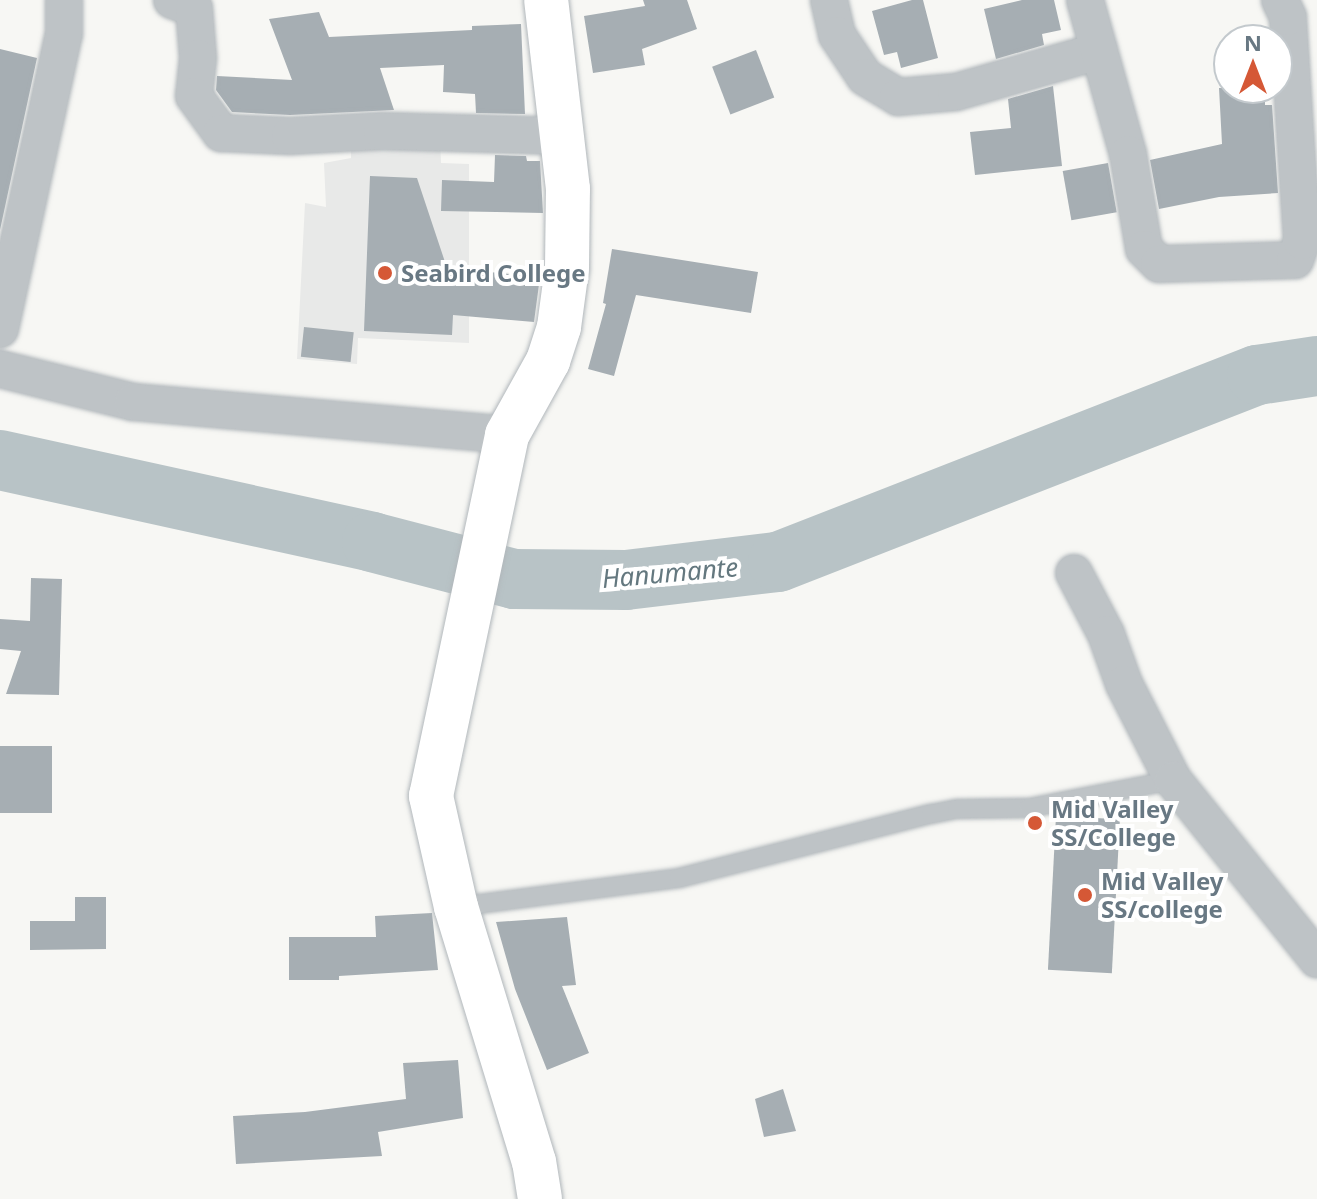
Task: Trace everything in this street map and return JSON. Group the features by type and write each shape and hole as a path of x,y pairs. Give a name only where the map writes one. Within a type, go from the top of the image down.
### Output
{"street":[{"path":"0,329 64,34 64,0"},
{"path":"172,0 194,8 198,58 194,96 221,133 290,136 382,131 562,136"},
{"path":"540,1199 534,1162 456,907 431,796 506,443 548,361 559,327 570,226 546,0"},
{"path":"829,0 837,35 865,77 898,97 956,92 1099,51"},
{"path":"1085,0 1128,154 1144,249 1159,264 1295,260 1302,241 1288,17 1280,0"},
{"path":"0,369 133,402 506,443"},
{"path":"1074,573 1106,634 1124,684 1173,780 1317,959"}],"lane":[{"path":"456,907 679,878 931,814 957,809 1029,808 1173,780"}],"shaded area":[{"name":"Seabird College","path":"351,138 440,140 441,163 469,164 469,343 358,338 357,364 297,359 305,203 326,207 324,163 351,158"}],"building":[{"path":"643,0 687,0 697,29 642,49 645,65 593,73 584,16 645,6"},
{"path":"923,0 938,58 901,68 897,52 884,55 872,11"},
{"path":"1022,0 1054,0 1061,30 1042,34 1044,45 996,59 984,9"},
{"path":"319,12 329,37 472,30 472,26 521,24 525,114 476,113 475,94 443,92 444,65 380,68 394,110 290,115 232,112 216,90 217,76 292,80 269,19"},
{"path":"0,49 37,58 0,230"},
{"path":"756,50 774,98 730,114 712,67"},
{"path":"1053,86 1062,166 975,175 970,132 1011,128 1008,99"},
{"path":"1220,104 1272,105 1278,193 1219,197 1159,209 1150,160 1222,144"},
{"path":"495,155 526,156 527,161 540,161 543,213 441,211 442,180 494,182"},
{"path":"1108,163 1117,212 1071,220 1063,171"},
{"path":"370,176 417,178 447,268 540,277 534,322 453,315 452,335 364,331"},
{"path":"612,249 758,272 751,313 636,295 614,376 588,369 606,304 603,303"},
{"path":"304,327 354,332 351,362 301,357"},
{"path":"31,578 62,579 59,695 6,694 21,651 0,649 0,619 30,621"},
{"path":"0,746 52,746 52,813 0,813"},
{"name":"Mid Valley SS/college","path":"1056,816 1120,819 1112,973 1048,970"},
{"path":"75,897 106,897 106,949 30,950 30,921 75,921"},
{"path":"432,913 438,970 339,976 339,980 289,980 289,937 376,937 375,916"},
{"path":"567,917 576,985 562,986 589,1053 547,1070 515,989 496,922"},
{"path":"458,1060 463,1118 378,1132 382,1156 236,1164 233,1116 305,1112 406,1099 403,1063"},
{"path":"783,1089 796,1131 764,1137 755,1099"}],"waterway":[{"name":"Hanumante","path":"0,460 372,542 514,579 626,580 778,562 1257,375 1317,366"}],"place":[{"name":"Seabird College","path":"385,273"},
{"name":"Mid Valley SS/College","path":"1035,823"},
{"name":"Mid Valley SS/college","path":"1085,895"}]}
